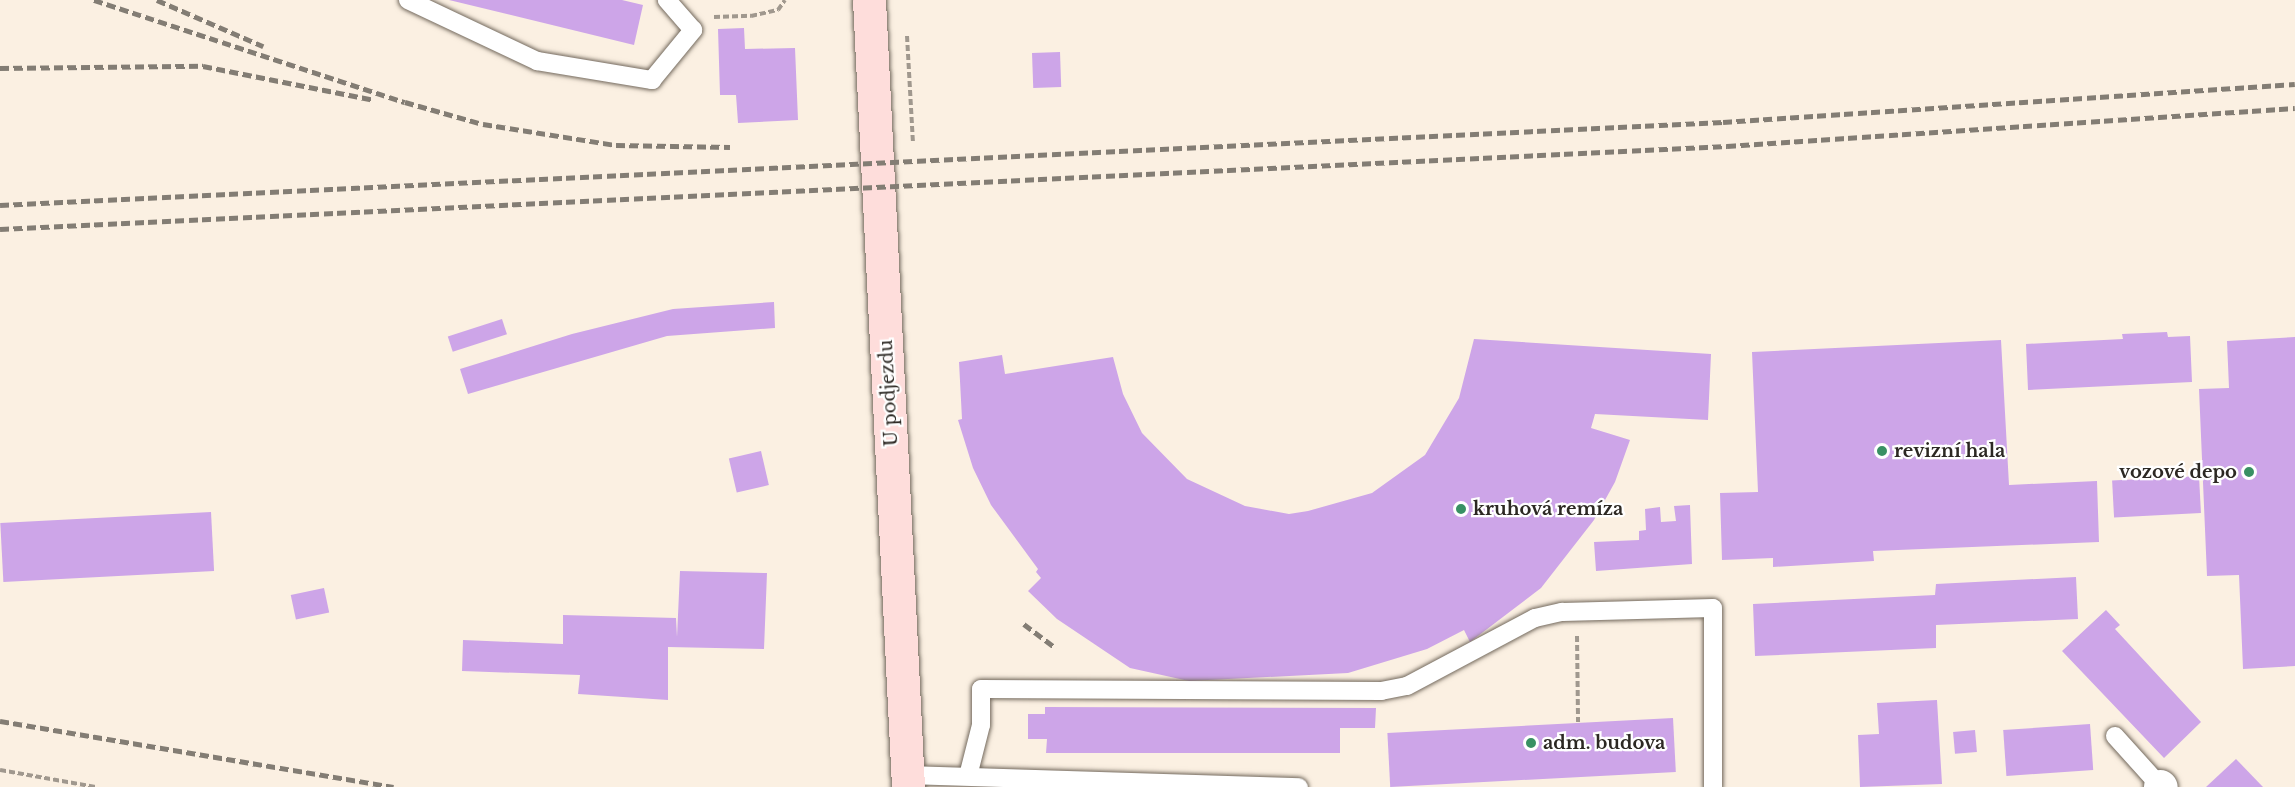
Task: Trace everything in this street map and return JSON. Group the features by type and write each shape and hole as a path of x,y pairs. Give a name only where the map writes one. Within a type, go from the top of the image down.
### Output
{"main road":[{"name":"U podjezdu","path":"869,0 908,781"}],"lane":[{"path":"408,0 537,61 652,80 693,30 667,0"},
{"path":"968,776 981,725 981,689 1381,691 1407,686 1535,618 1576,612 1713,608 1713,787"},
{"path":"2115,736 2160,787"},
{"path":"908,781 968,776 1299,787"}],"path":[{"path":"693,30 716,15 751,16 778,10 784,0"},
{"path":"907,33 912,117"},
{"path":"1576,612 1578,722"},
{"path":"0,770 95,787"}],"building":[{"path":"449,0 622,0 643,5 634,45"},
{"path":"744,28 745,49 795,48 798,120 738,123 736,95 720,95 718,29"},
{"path":"1060,52 1061,87 1033,88 1032,53"},
{"path":"774,302 775,328 667,336 468,394 460,369 572,334 673,309"},
{"path":"502,319 507,334 453,352 448,337"},
{"path":"2167,332 2168,337 2190,336 2192,382 2028,390 2026,344 2123,339 2122,334"},
{"name":"vozové depo","path":"2295,337 2295,666 2243,669 2239,575 2207,576 2199,389 2229,388 2227,341"},
{"name":"kruhová remíza","path":"1474,339 1711,354 1708,420 1595,414 1591,428 1630,440 1615,482 1594,520 1541,588 1470,642 1464,630 1427,649 1348,673 1189,681 1130,668 1057,619 1028,591 1041,578 1036,572 1038,569 991,505 973,468 958,420 962,419 959,362 1002,355 1005,374 1113,357 1123,394 1142,433 1187,479 1245,506 1289,514 1372,493 1425,455 1459,398"},
{"name":"revizní hala","path":"2001,340 2009,485 2097,481 2099,542 1873,551 1874,561 1773,567 1773,558 1722,560 1720,493 1758,492 1752,352"},
{"path":"761,451 769,485 737,493 729,458"},
{"path":"2199,476 2201,513 2114,518 2112,481"},
{"path":"1690,505 1692,564 1596,571 1594,542 1639,540 1639,531 1646,530 1645,509 1660,507 1661,522 1676,521 1674,506"},
{"path":"211,512 214,571 3,582 0,523"},
{"path":"680,571 767,573 764,649 668,647 668,700 578,694 580,675 462,671 463,640 563,644 563,615 676,618 677,637"},
{"path":"2076,577 2078,619 1936,625 1936,648 1755,656 1753,604 1935,595 1936,584"},
{"path":"324,588 329,612 296,620 291,595"},
{"path":"2106,610 2120,625 2115,629 2201,722 2164,758 2062,651"},
{"path":"1937,700 1942,784 1860,787 1858,735 1879,734 1877,703"},
{"path":"1045,707 1376,708 1375,728 1340,728 1340,753 1046,753 1047,739 1028,739 1028,714 1045,714"},
{"name":"adm. budova","path":"1673,718 1676,772 1390,787 1387,733"},
{"path":"2090,724 2093,770 2006,776 2003,730"},
{"path":"1975,730 1977,752 1955,754 1953,732"},
{"path":"2236,759 2263,787 2206,787"}],"railway":[{"path":"94,0 405,102 483,124 616,145 730,147"},
{"path":"157,0 263,46"},
{"path":"0,68 203,66 375,100"},
{"path":"0,205 1723,122 2295,84"},
{"path":"0,229 1727,146 2295,108"},
{"path":"1024,624 1056,648"},
{"path":"0,721 394,787"}],"place":[{"name":"revizní hala","path":"1882,451"},
{"name":"vozové depo","path":"2249,472"},
{"name":"kruhová remíza","path":"1461,509"},
{"name":"adm. budova","path":"1531,743"}]}
